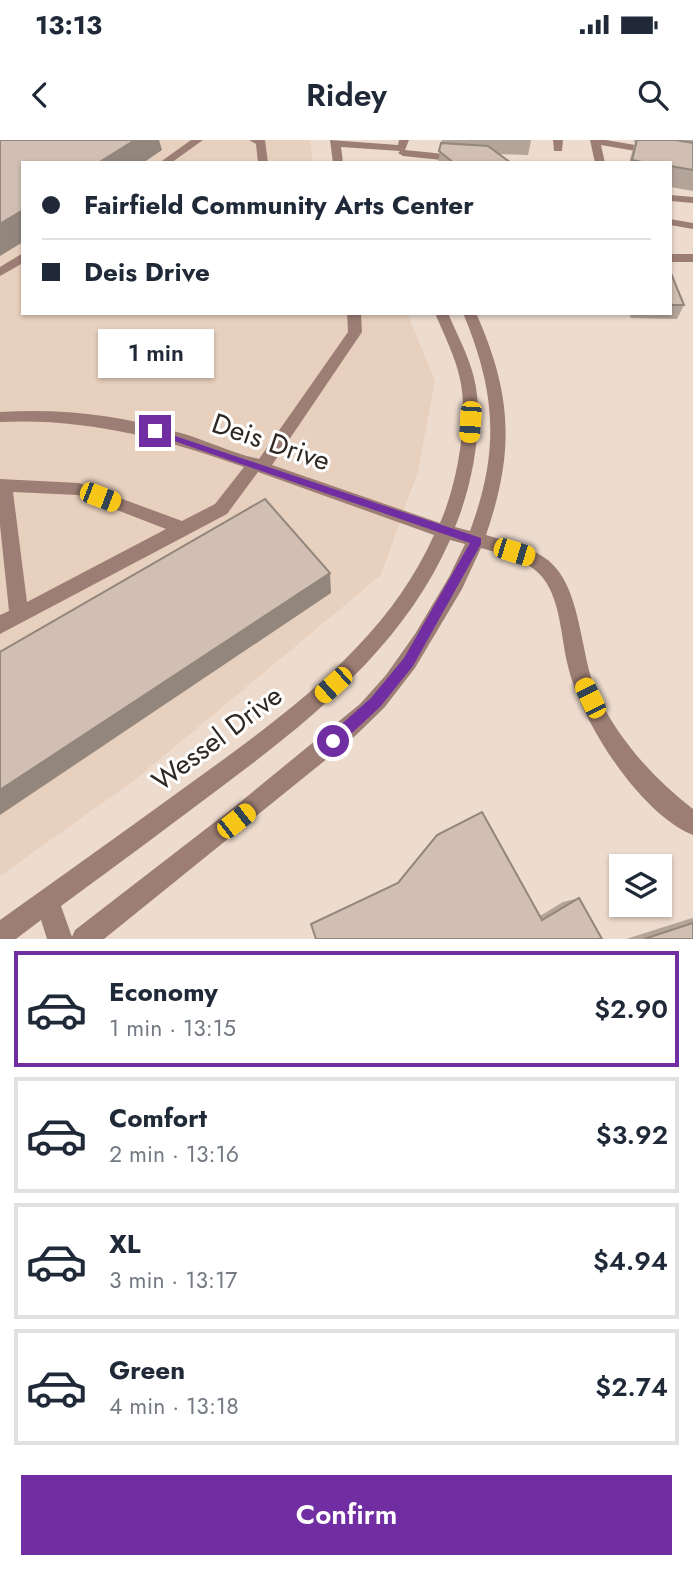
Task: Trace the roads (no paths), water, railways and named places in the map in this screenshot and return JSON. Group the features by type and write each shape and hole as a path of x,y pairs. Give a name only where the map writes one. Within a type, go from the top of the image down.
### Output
{"street":[{"path":"167,161 198,140"},
{"path":"254,140 261,142 263,161"},
{"path":"600,161 595,141 693,158"},
{"path":"338,161 335,142 488,161"},
{"path":"672,198 693,200"},
{"path":"672,222 693,226"},
{"path":"0,272 21,258"},
{"path":"672,258 693,258"},
{"path":"0,625 221,509 258,466 338,359 355,332 354,315"},
{"name":"Wessel Drive","path":"0,935 293,721 353,667 417,586 448,532 461,486 471,407 468,380 460,354 442,315"},
{"path":"84,939 257,804 375,702 412,656 477,541 497,474 497,395 481,339 471,315"},
{"name":"Deis Drive","path":"0,417 39,414 134,425 532,558 549,572 560,594 582,681 607,732 638,772 693,824"},
{"path":"19,615 2,485 79,489 184,529"},
{"path":"47,901 60,939"}]}
